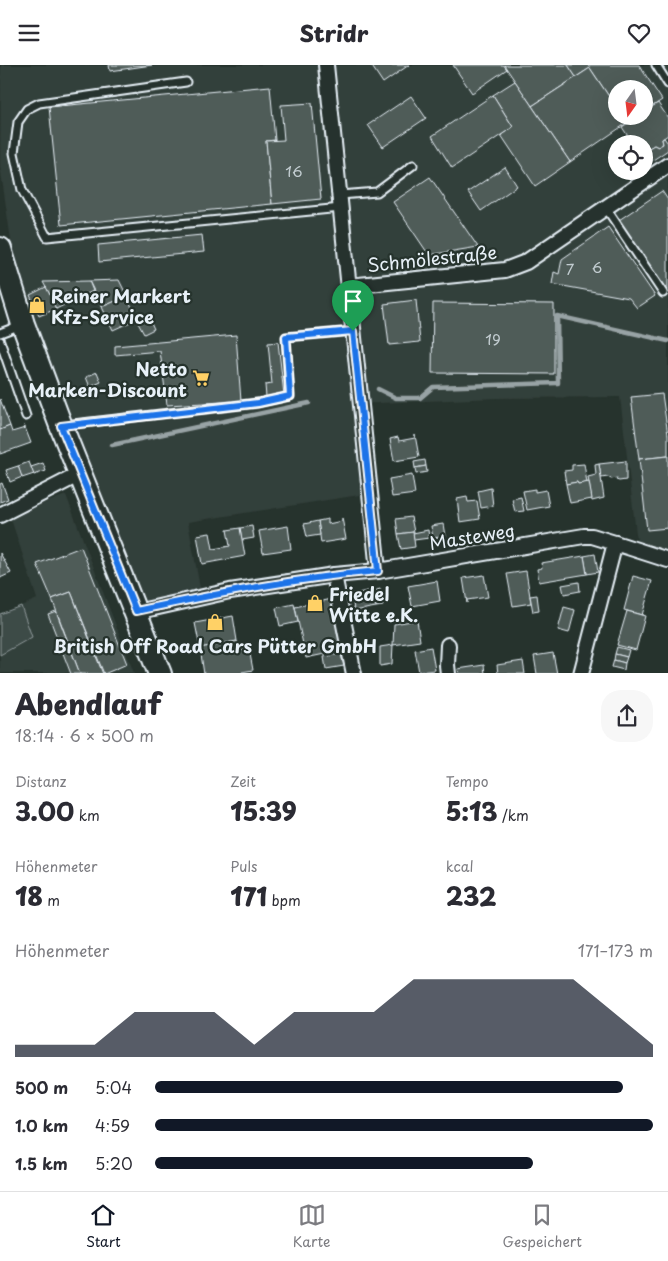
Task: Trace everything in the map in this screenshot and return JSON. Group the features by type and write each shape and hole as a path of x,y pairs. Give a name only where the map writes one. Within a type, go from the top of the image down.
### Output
{"main road":[{"path":"0,253 23,324 61,426 160,673"}],"street":[{"path":"326,65 378,571"},
{"name":"Schmölestraße","path":"350,286 506,270 526,262 668,165"},
{"path":"0,515 80,474"},
{"name":"Masteweg","path":"136,611 230,591 334,575 378,571 584,536 592,536 668,560"},
{"path":"581,673 615,543"},
{"path":"334,575 354,673"},
{"path":"448,645 448,673"}],"lane":[{"path":"656,65 668,84"},
{"path":"186,81 39,103 27,109 18,122 14,153 22,191 46,237 341,202 377,192 413,165"},
{"path":"606,208 663,293"},
{"path":"0,333 23,324"},
{"path":"61,426 258,403 290,396 286,337 353,331"},
{"path":"0,341 26,416"}],"shaded area":[{"path":"1,65 668,65 668,551 637,542 620,397 497,398 356,404 366,494 188,522 200,588 143,602 43,349 13,254 0,166"},
{"path":"66,495 134,673 0,673 0,655 32,637 21,606 37,599 10,516"},
{"path":"21,606 32,637 0,655 0,614"}],"building":[{"path":"109,65 152,65 110,71"},
{"path":"371,65 409,65 383,83"},
{"path":"453,65 504,65 507,69 472,93"},
{"path":"504,65 568,65 576,77 532,106"},
{"path":"568,65 588,65 590,68 576,77"},
{"path":"588,65 639,65 649,80 608,80 608,95"},
{"path":"590,68 608,95 608,125 624,125 570,162 532,106"},
{"path":"515,81 570,162 535,186 501,135 513,127 493,95"},
{"path":"270,86 275,140 266,141 272,204 61,225 49,107"},
{"path":"653,86 662,100 653,106"},
{"path":"493,95 513,127 452,168 432,136"},
{"path":"411,96 426,118 383,147 368,125"},
{"path":"312,103 321,199 272,204 266,141 284,140 281,105"},
{"path":"658,103 668,118 668,135 662,139 663,144 658,147 653,146 653,135 627,135 622,127 625,125 653,125 653,106"},
{"path":"664,138 668,143 668,150 653,160 653,146 658,147 663,144 662,139"},
{"path":"505,167 517,186 481,211 468,192"},
{"path":"430,177 478,247 429,255 393,202"},
{"path":"662,191 668,200 668,292 619,220"},
{"path":"608,227 655,296 637,308 629,298 552,284 554,272 559,274 562,259"},
{"path":"202,235 204,252 99,262 98,245"},
{"path":"119,280 127,296 102,307 89,281"},
{"path":"89,281 93,291 56,309 53,303 57,302 53,294 50,295 43,282"},
{"path":"46,287 50,295 53,294 57,302 53,303 56,309 39,316 30,295"},
{"path":"127,296 137,319 113,330 102,307"},
{"path":"416,300 420,342 389,345 384,304"},
{"path":"433,303 554,304 554,374 432,373"},
{"path":"149,318 154,329 144,334 138,323"},
{"name":"Netto Marken-Discount","path":"236,335 241,401 167,405 160,351 115,355 115,346"},
{"path":"278,342 284,395 266,397 265,385 272,384 268,343"},
{"path":"97,372 101,382 90,387 86,377"},
{"path":"662,394 668,435 668,456 639,459 631,397"},
{"path":"0,399 10,426 0,430"},
{"path":"24,425 31,443 0,454 0,430 10,426 12,432 25,428"},
{"path":"415,435 419,457 394,461 390,439 398,437 399,441 415,438"},
{"path":"668,456 668,528 647,530 639,459"},
{"path":"425,460 426,466 415,468 414,462"},
{"path":"626,461 626,480 619,481 616,480 617,478 611,479 608,477 601,478 599,464"},
{"path":"29,462 34,474 22,478 18,466"},
{"path":"43,463 46,471 34,475 31,467"},
{"path":"584,464 587,483 566,484 564,471 572,470 572,465"},
{"path":"599,464 604,498 592,501 588,477 596,475 595,465"},
{"path":"18,466 22,477 10,482 6,470"},
{"path":"426,466 427,472 416,474 415,468"},
{"path":"412,475 415,494 392,497 389,479"},
{"path":"577,482 578,484 589,482 592,499 570,503 566,484"},
{"path":"2,483 8,499 0,502 0,484"},
{"path":"491,488 493,506 481,508 478,491"},
{"path":"535,489 535,492 546,490 549,506 527,510 523,491"},
{"path":"467,497 468,502 477,501 480,519 460,522 457,499"},
{"path":"521,497 524,511 515,512 512,499"},
{"path":"411,517 414,532 398,534 396,519"},
{"path":"342,518 346,539 321,543 318,521 328,519 328,524 342,521"},
{"path":"318,521 320,535 307,537 304,524"},
{"path":"443,524 445,536 433,538 431,526"},
{"path":"252,526 254,538 242,540 240,528"},
{"path":"288,526 291,549 263,553 259,531"},
{"path":"240,528 245,556 202,564 197,535 210,533 213,549 230,546 227,530"},
{"path":"428,530 429,538 414,540 413,533"},
{"path":"413,532 415,547 401,549 398,534"},
{"path":"81,547 127,664 104,673 71,592 52,599 37,564"},
{"path":"0,553 11,573 0,578"},
{"path":"595,554 598,572 587,574 584,556"},
{"path":"584,556 587,574 539,582 537,569 542,568 541,563"},
{"path":"526,571 531,603 513,606 507,574"},
{"path":"484,575 488,597 467,600 467,603 463,578"},
{"path":"633,576 652,581 642,615 624,610"},
{"path":"437,581 440,601 412,606 408,586"},
{"path":"579,582 580,591 564,594 562,585"},
{"path":"380,589 383,606 376,607 374,591"},
{"path":"373,590 376,607 354,611 352,594"},
{"path":"71,592 103,673 80,673 52,599"},
{"path":"537,595 539,611 533,612 530,596"},
{"path":"332,599 343,650 306,658 295,607"},
{"path":"294,604 298,622 280,626 276,608"},
{"path":"564,607 575,610 569,633 558,630"},
{"path":"56,611 80,673 71,673 48,614"},
{"path":"627,611 645,616 636,650 617,645"},
{"path":"233,616 237,641 200,648 195,623"},
{"path":"417,620 420,641 393,645 394,624"},
{"path":"237,641 239,651 249,649 253,670 242,673 204,673 200,648"},
{"path":"393,645 392,664 380,666 380,647"},
{"path":"431,647 435,670 419,672 415,650"},
{"path":"617,647 629,650 627,657 615,654"},
{"path":"553,653 557,673 537,673 534,656"},
{"path":"341,654 344,666 326,669 324,657"},
{"path":"615,654 627,657 625,663 614,660"},
{"path":"614,660 625,663 624,670 612,667"},
{"path":"523,661 525,673 498,673 497,665"},
{"path":"484,665 485,673 459,673 458,669"}],"waterway":[{"path":"378,389 396,398 420,398 433,387 558,383 557,316 668,341"},
{"path":"112,445 309,403"}],"place":[{"name":"Reiner Markert Kfz-Service","path":"37,305"},
{"name":"Netto Marken-Discount","path":"201,378"},
{"name":"Friedel Witte e.K.","path":"315,603"},
{"name":"British Off Road Cars Pütter GmbH","path":"215,622"}],"route":[{"path":"353,331 378,571 334,575 230,591 136,611 61,426 258,403 290,396 286,337 353,331"}]}
